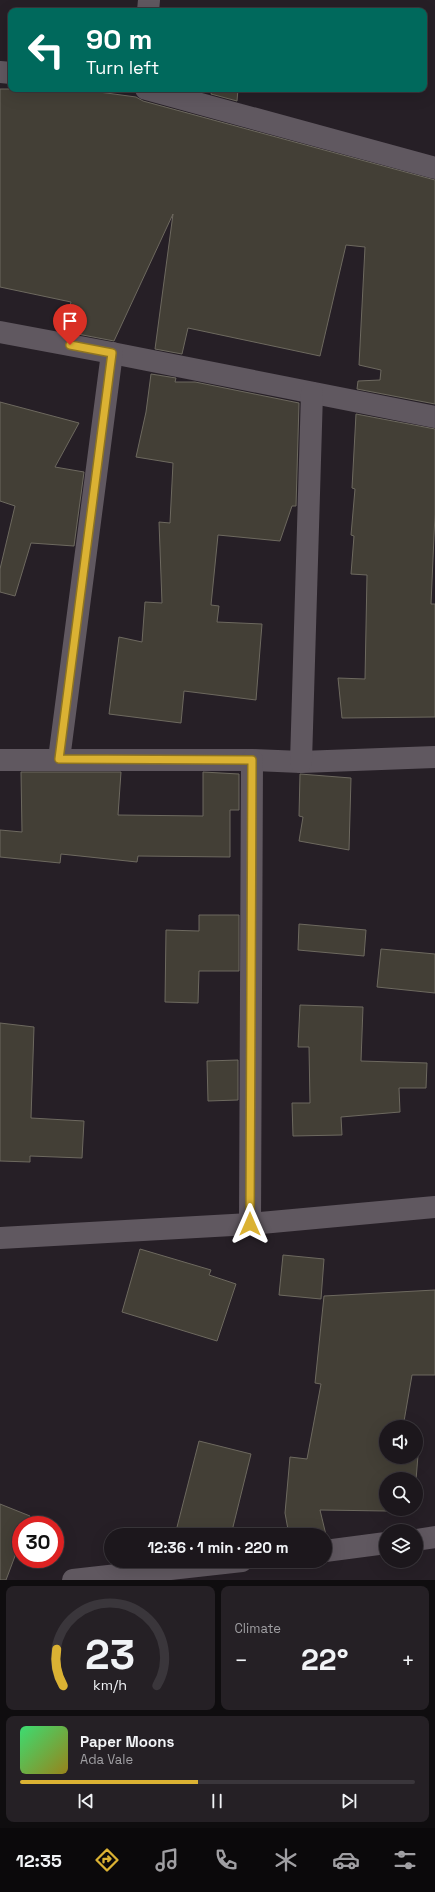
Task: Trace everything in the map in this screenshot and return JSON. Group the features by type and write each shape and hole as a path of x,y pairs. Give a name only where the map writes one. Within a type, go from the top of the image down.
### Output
{"street":[{"path":"157,92 435,168"},
{"path":"0,332 435,417"},
{"path":"59,759 112,353"},
{"path":"301,762 312,393"},
{"path":"0,760 252,760 301,762 435,757"},
{"path":"250,1224 252,760"},
{"path":"0,1238 250,1224 435,1207"},
{"path":"423,1539 435,1537"},
{"path":"332,1550 379,1544"},
{"path":"73,1580 180,1568"}],"building":[{"path":"0,89 8,89 8,92 99,92 136,97 143,101 435,180 435,404 357,389 358,381 380,380 381,370 359,365 365,247 346,245 320,356 188,328 182,354 155,349 173,214 114,341 62,331 71,302 0,287"},
{"path":"211,92 238,92 237,101 211,94"},
{"path":"151,374 176,378 175,382 195,382 299,403 296,506 292,506 280,541 218,535 211,605 219,606 217,622 262,624 256,700 184,691 181,723 109,714 119,637 142,642 145,602 162,603 159,522 170,523 173,463 136,457 146,412"},
{"path":"0,402 79,423 55,467 84,472 74,546 31,543 15,596 0,592 0,569 15,506 0,501"},
{"path":"356,414 435,429 435,514 431,604 435,604 435,717 342,718 338,678 365,679 367,575 351,574 354,536 351,535 355,489 352,488"},
{"path":"21,772 121,772 118,815 203,816 203,772 239,774 239,810 230,810 230,857 138,856 137,862 61,854 60,863 0,857 0,830 22,832"},
{"path":"300,774 351,778 349,850 299,841 303,817 299,816"},
{"path":"199,915 239,915 239,971 199,971 198,1003 165,1002 166,930 199,931"},
{"path":"299,924 366,930 364,956 298,950"},
{"path":"381,949 435,954 435,993 377,987"},
{"path":"300,1005 363,1007 361,1061 427,1063 426,1088 399,1088 400,1112 341,1117 342,1135 293,1136 292,1103 310,1103 309,1047 298,1047"},
{"path":"0,1023 34,1027 31,1118 84,1121 82,1158 30,1156 30,1162 0,1161"},
{"path":"238,1060 238,1100 208,1101 207,1061"},
{"path":"140,1249 211,1270 209,1275 236,1284 217,1341 122,1312"},
{"path":"283,1255 324,1259 321,1299 279,1295"},
{"path":"435,1290 435,1375 412,1375 404,1420 379,1420 379,1464 417,1464 417,1472 379,1472 379,1511 320,1510 324,1528 288,1528 285,1513 290,1457 307,1459 321,1384 315,1383 324,1296"},
{"path":"199,1441 251,1454 233,1528 177,1528"},
{"path":"0,1504 30,1516 12,1516 12,1564 6,1580 0,1580"}],"route":[{"path":"70,345 112,353 59,759 252,760 250,1224"}]}
